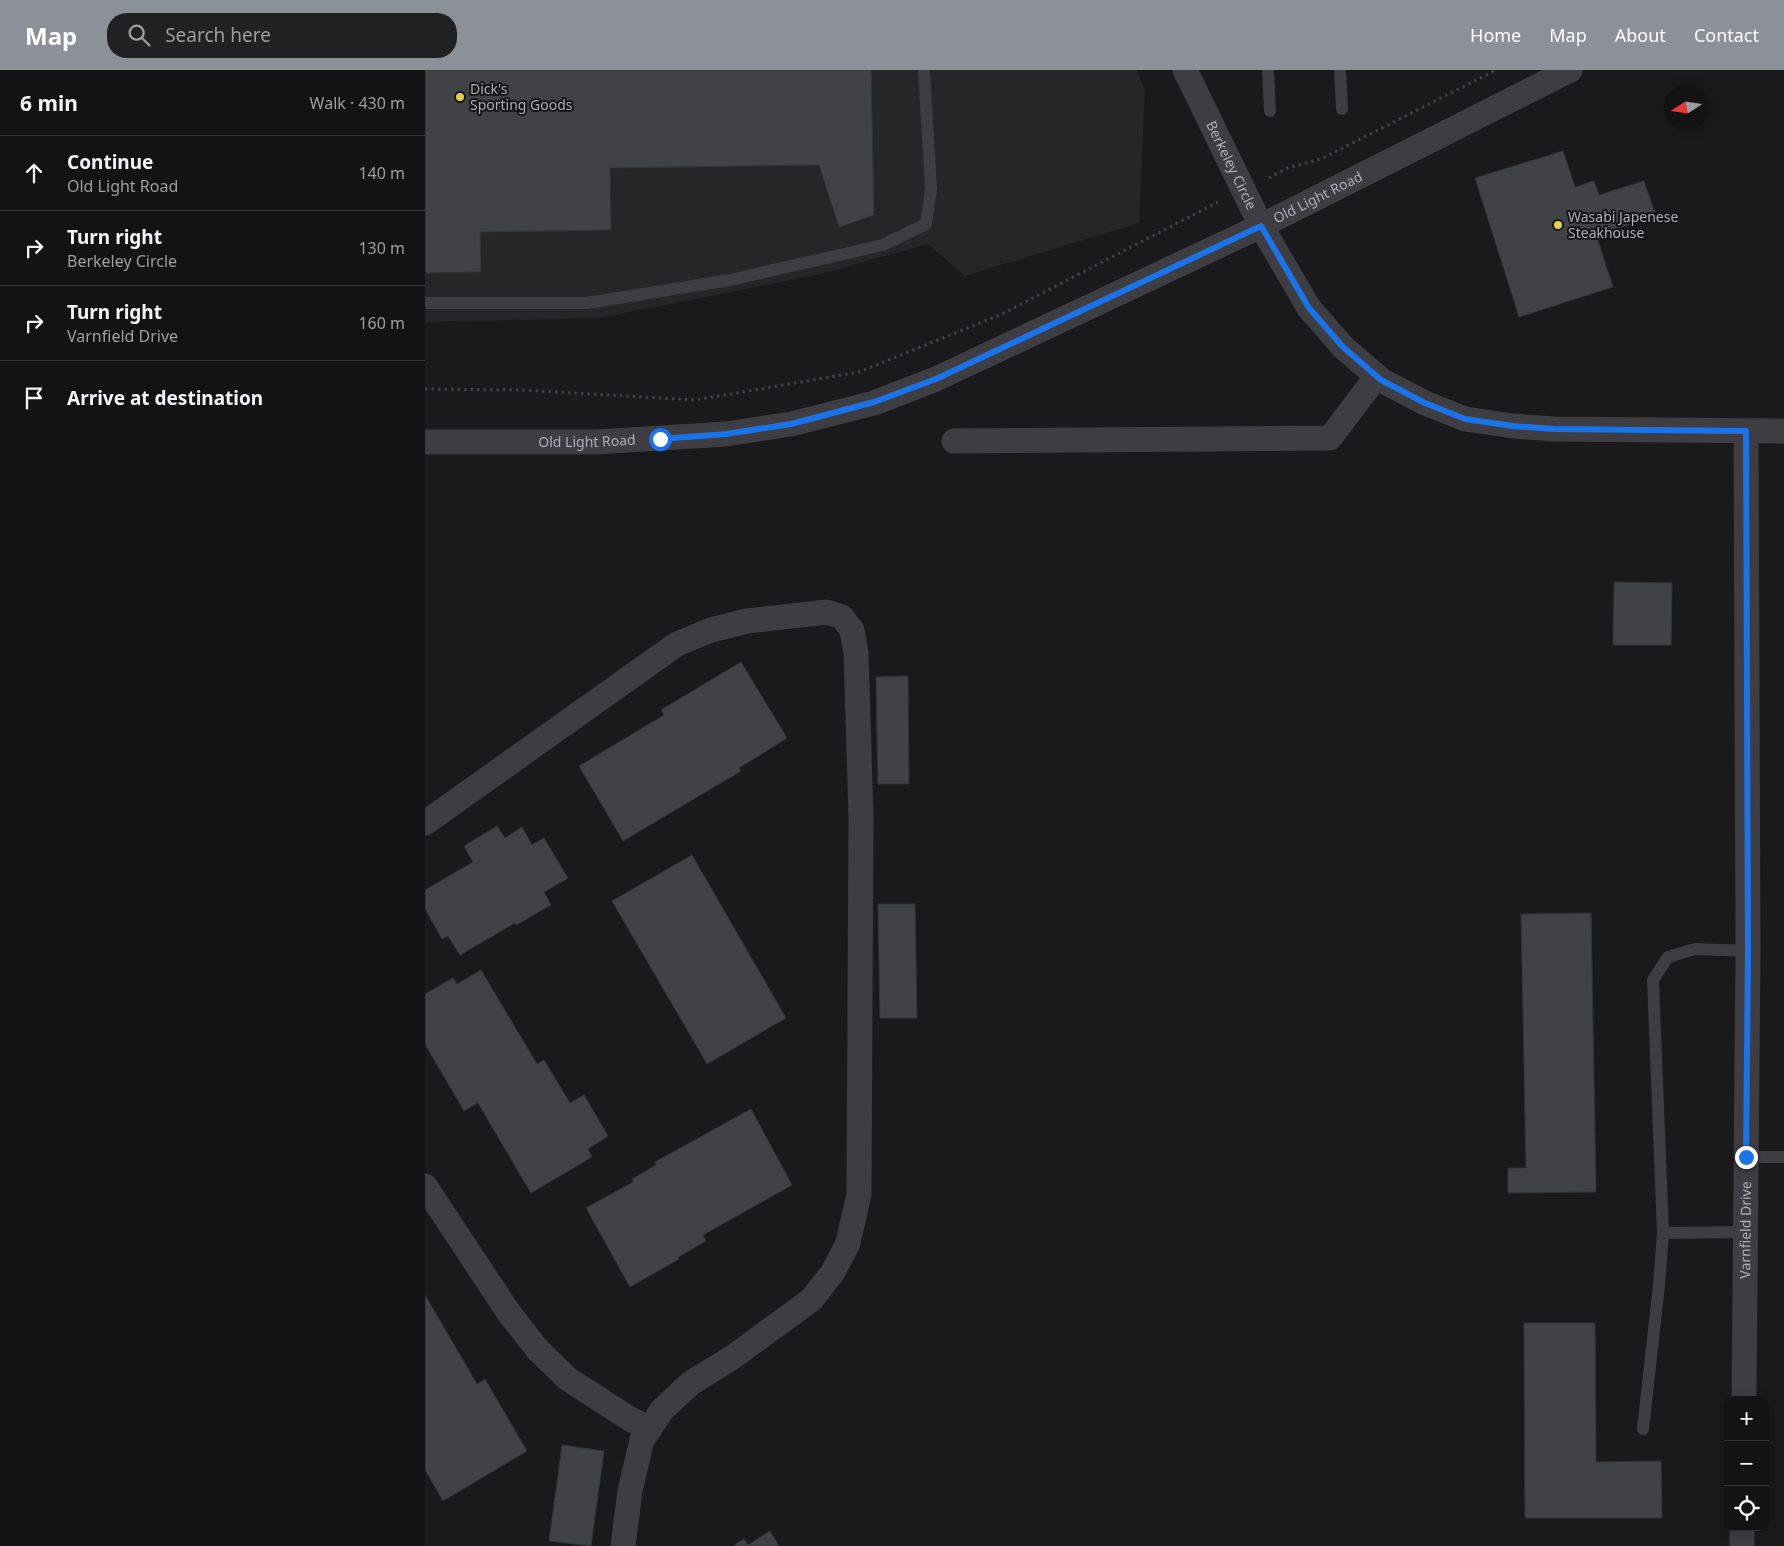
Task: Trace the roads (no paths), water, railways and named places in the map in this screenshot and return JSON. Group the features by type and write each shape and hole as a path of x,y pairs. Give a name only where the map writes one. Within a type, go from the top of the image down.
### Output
{"street":[{"name":"Berkeley Circle","path":"1185,70 1261,226 1309,308 1343,347 1377,376 1425,403 1465,419 1505,425 1554,429 1784,431"},
{"name":"Old Light Road","path":"425,442 596,442 726,434 791,424 874,402 936,379 1261,226 1570,70"},
{"path":"954,441 1330,438 1377,376"},
{"name":"Varnfield Drive","path":"1744,1396 1748,951 1746,431"},
{"path":"425,823 677,644 711,630 747,621 827,612 842,617 852,630 856,653 859,729 862,937 859,1194 848,1243 833,1272 811,1300 733,1357 691,1383 662,1410 642,1440 630,1491 623,1546"},
{"path":"429,1201 509,1313 538,1350 568,1379 630,1420 649,1429"},
{"path":"1742,1531 1742,1546"}],"lane":[{"path":"425,303 587,303 730,280 883,245 926,224 931,189 924,70"},
{"path":"1268,70 1270,111"},
{"path":"1340,70 1342,109"},
{"path":"1643,1429 1663,1233 1653,980 1668,956 1695,949 1748,951"},
{"path":"1746,1157 1784,1158"},
{"path":"1663,1233 1745,1232"}],"place":[{"name":"Dick's Sporting Goods","path":"460,97"},
{"name":"Wasabi Japenese Steakhouse","path":"1558,225"}]}
